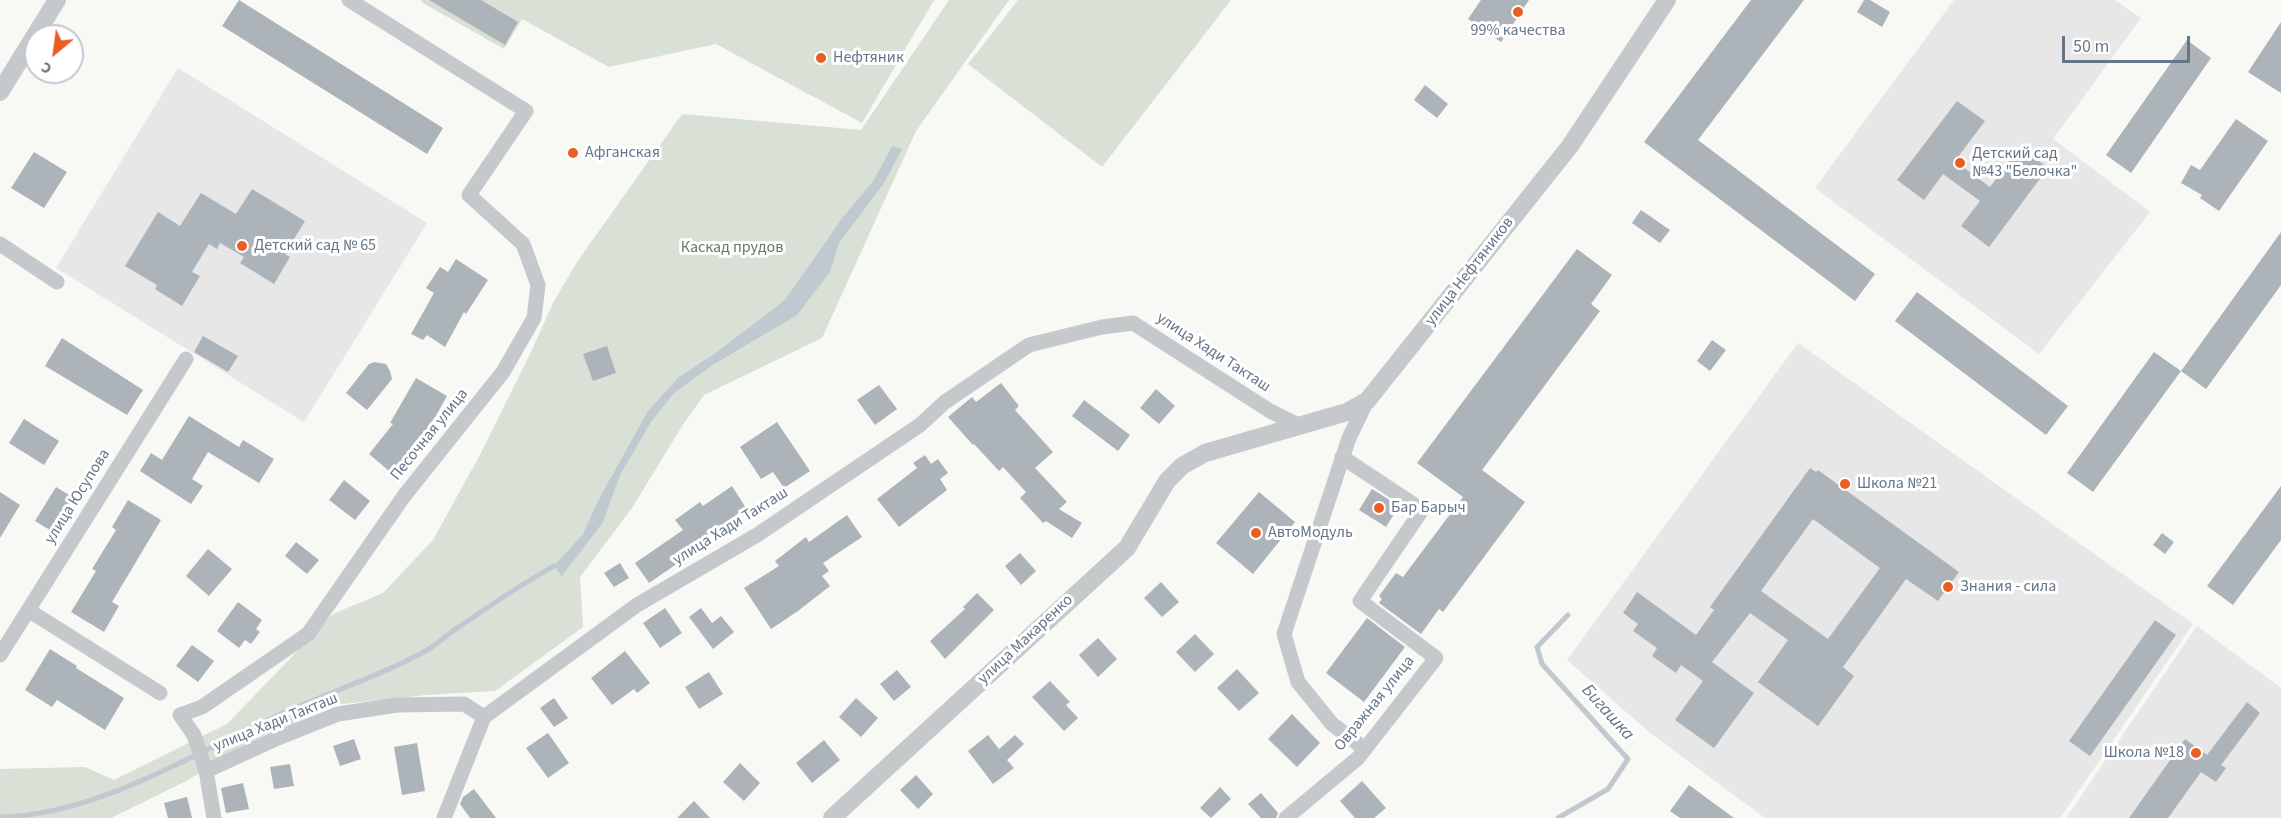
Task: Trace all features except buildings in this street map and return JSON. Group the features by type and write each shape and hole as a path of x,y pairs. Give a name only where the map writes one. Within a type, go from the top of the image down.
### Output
{"street":[{"path":"0,92 57,0"},
{"name":"Песочная улица","path":"206,771 195,735 180,715 202,707 308,634 404,496 503,372 534,318 538,285 523,244 469,195 526,111 350,0"},
{"name":"улица Нефтяников","path":"1205,453 1347,412 1367,401 1570,146 1667,0"},
{"path":"0,244 57,282"},
{"name":"улица Хади Такташ","path":"214,818 206,771 338,714 397,705 464,704 484,717 637,605 757,535 920,425 945,402 1029,345 1102,327 1133,323 1270,411 1300,426"},
{"name":"улица Юсупова","path":"0,655 186,359"},
{"path":"1365,749 1332,724 1298,682 1284,634 1342,457 1367,401"},
{"name":"улица Макаренко","path":"832,818 1127,548 1167,481 1182,466 1205,453"},
{"name":"Овражная улица","path":"1286,818 1358,758 1436,658 1360,601 1422,510 1342,457"},
{"path":"28,610 160,693"},
{"path":"444,818 484,717"}],"shaded area":[{"name":"Детский сад №43 \"Белочка\"","path":"1954,0 2115,0 2141,18 2053,139 2150,212 2039,354 1815,188"},
{"name":"Детский сад № 65","path":"178,68 427,223 304,422 56,268"},
{"path":"892,146 902,149 884,183 839,243 830,272 797,315 711,366 673,394 651,422 620,475 603,522 562,576 554,566 583,534 599,499 648,411 679,377 717,352 785,300 843,217 874,180"},
{"name":"Школа №21","path":"1798,343 2193,624 2060,818 1765,818 1649,732 1567,660"},
{"name":"Школа №18","path":"2197,626 2281,688 2281,818 2066,818"}],"green space":[{"name":"Нефтяник","path":"422,0 934,0 862,123 716,44 609,67 522,19 504,49 421,2"},
{"name":"Каскад прудов","path":"949,0 1009,0 916,131 822,338 704,395 682,426 632,508 580,577 583,627 495,691 426,695 333,705 244,747 186,781 111,818 0,818 0,769 85,767 114,780 227,724 333,614 383,593 433,540 481,453 553,303 577,262 682,114 861,130"},
{"path":"1018,0 1231,0 1102,167 968,64"}],"waterway":[{"path":"0,817 37,814 110,793 181,763 283,713 394,667 429,649 496,602 554,566"},
{"name":"Бигашка","path":"1558,818 1608,789 1628,759 1542,664 1537,647 1568,615"}],"place":[{"name":"99% качества","path":"1518,12"},
{"name":"Нефтяник","path":"821,58"},
{"name":"Афганская","path":"573,153"},
{"name":"Детский сад №43 \"Белочка\"","path":"1960,163"},
{"name":"Детский сад № 65","path":"242,246"},
{"name":"Школа №21","path":"1845,484"},
{"name":"Бар Барыч","path":"1379,508"},
{"name":"АвтоМодуль","path":"1256,533"},
{"name":"Знания - сила","path":"1948,587"},
{"name":"Школа №18","path":"2196,753"}]}
